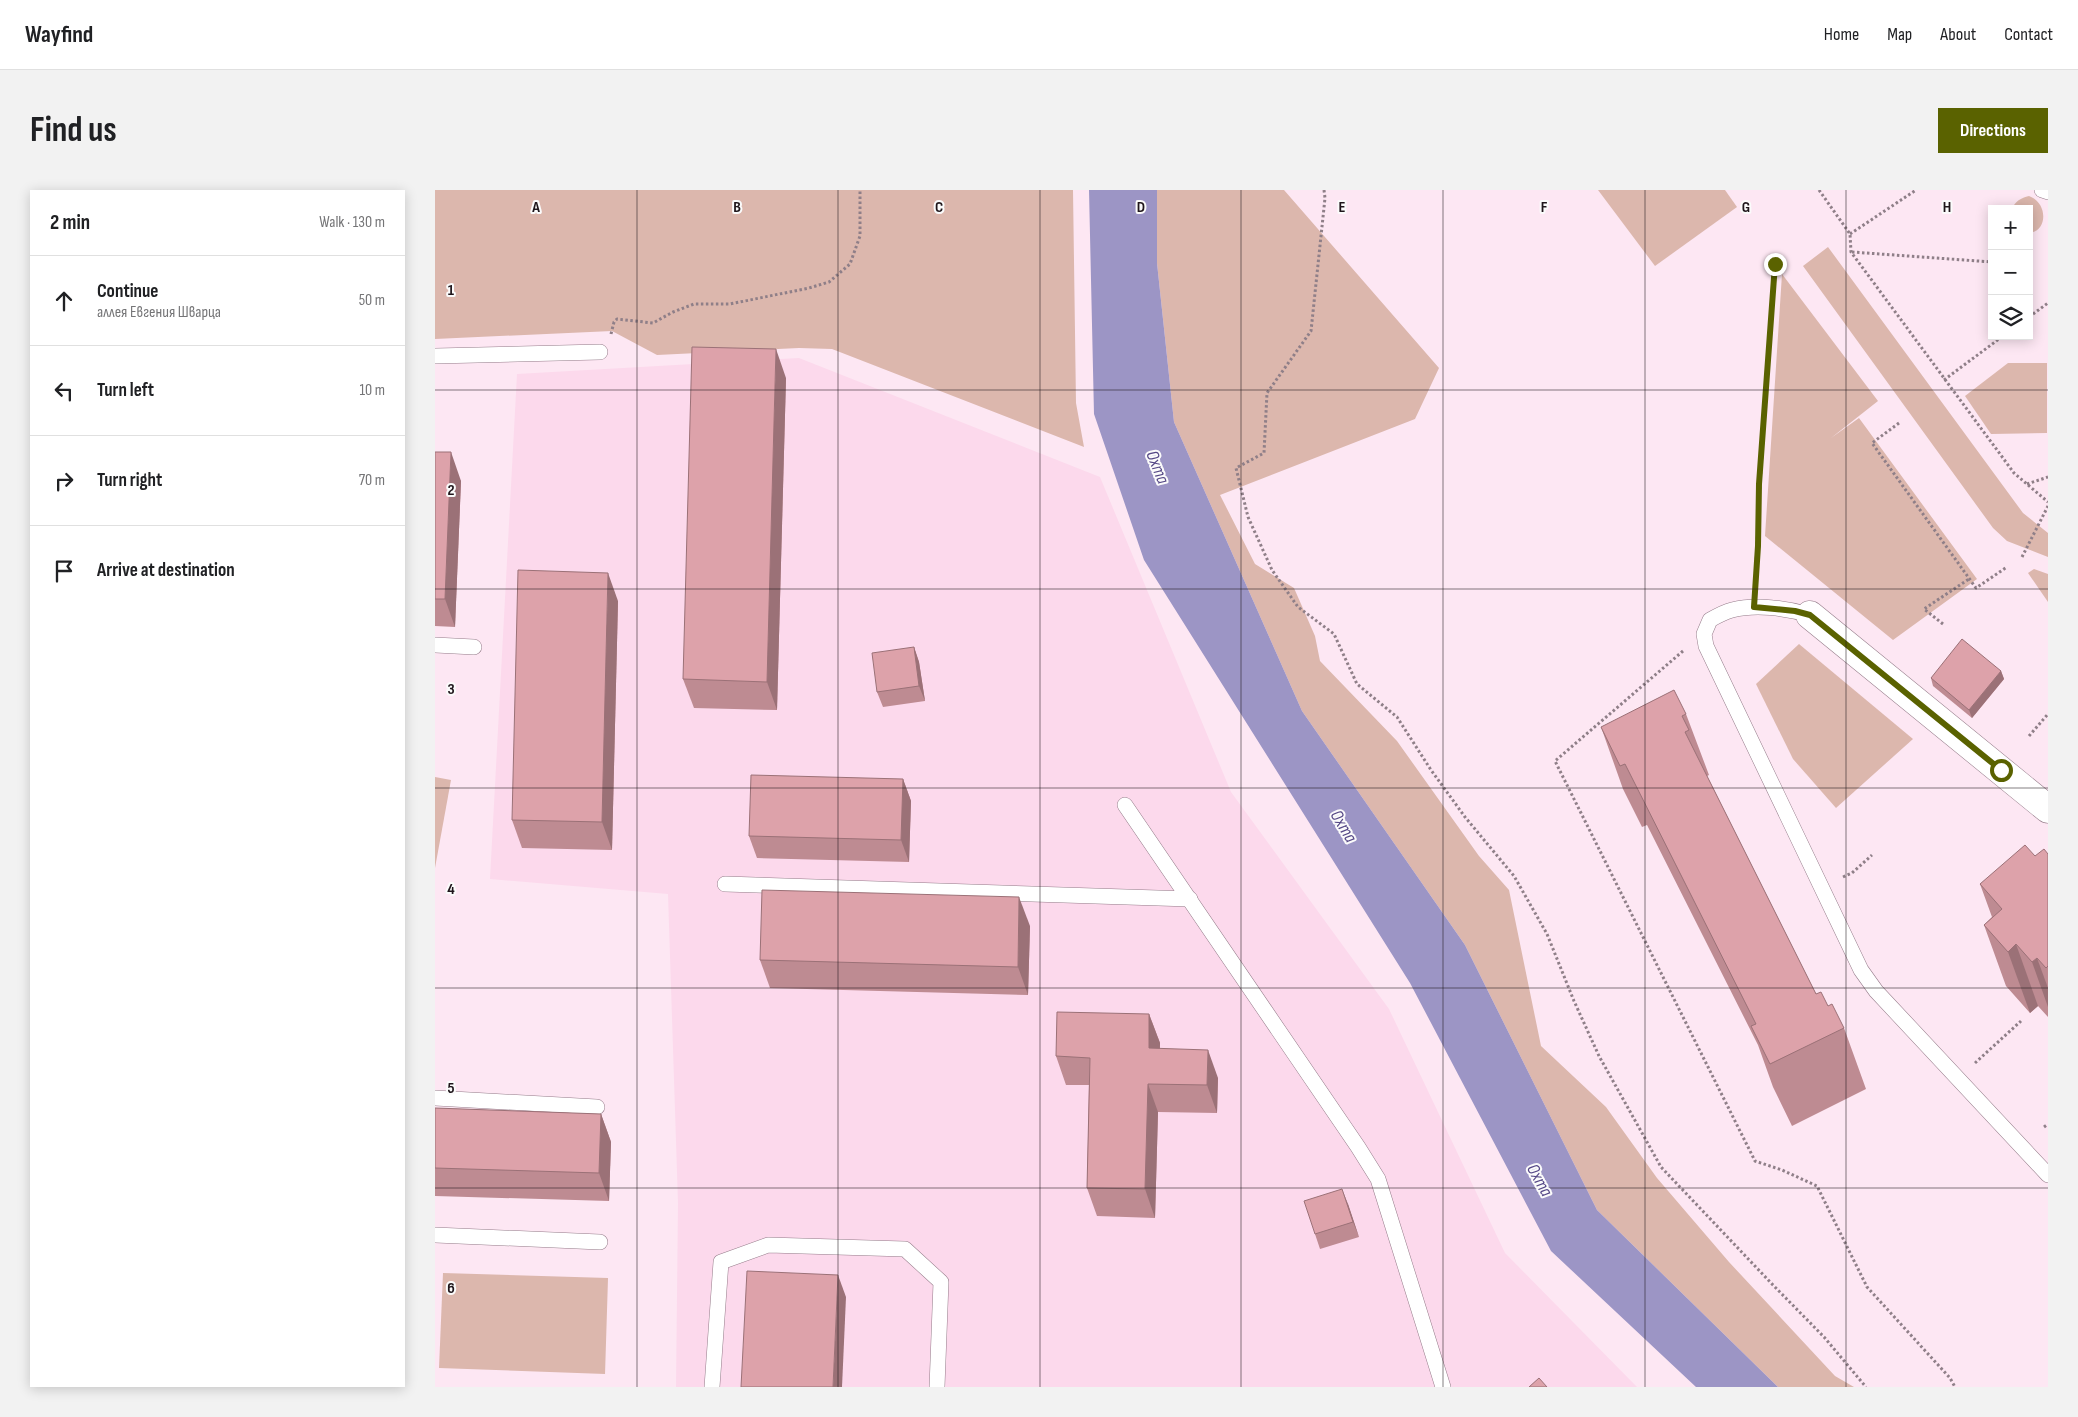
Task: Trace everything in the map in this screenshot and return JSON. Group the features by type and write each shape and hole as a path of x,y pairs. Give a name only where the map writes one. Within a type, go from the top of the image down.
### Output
{"street":[{"path":"1810,615 2048,809"}],"lane":[{"path":"2042,190 2048,192"},
{"path":"435,356 600,352"},
{"path":"1810,615 1795,611 1754,607 1731,610 1710,620 1704,634 1706,646 1861,970 1876,991 2048,1175"},
{"path":"435,645 474,647"},
{"path":"1125,805 1358,1147 1378,1180 1443,1387"},
{"path":"725,884 1190,900"},
{"path":"435,1098 597,1107"},
{"path":"435,1235 600,1242"},
{"path":"713,1387 721,1262 768,1245 905,1249 941,1282 937,1387"}],"path":[{"path":"600,352 605,350 610,343 613,322 617,319 653,323 673,312 694,304 730,304 809,288 829,282 850,264 860,236 860,190"},
{"path":"1324,190 1325,198 1311,331 1267,393 1264,453 1236,468 1248,517 1272,570 1298,607 1334,634 1357,684 1397,717 1431,770 1465,817 1514,876 1547,934 1599,1056 1661,1167 1771,1284 1824,1337 1866,1387"},
{"path":"1819,190 1850,234 1851,252 1944,380 2014,473 2048,502"},
{"path":"1850,234 1916,190"},
{"path":"1851,252 1988,262"},
{"path":"1754,607 1758,546 1759,484 1775,264 1784,257"},
{"path":"2033,314 2048,303"},
{"path":"1944,380 1998,340"},
{"path":"1899,423 1872,443 1975,588 2007,567"},
{"path":"2027,484 2048,477"},
{"path":"2022,557 2048,506"},
{"path":"1943,624 1924,609 1969,579"},
{"path":"1683,651 1555,761 1755,1161 1782,1170 1817,1186 1867,1287 1950,1378 1955,1387"},
{"path":"2029,736 2048,714"},
{"path":"1821,887 1852,872 1872,855"},
{"path":"1958,1079 2021,1021"},
{"path":"2044,1127 2048,1124"}],"shaded area":[{"path":"435,190 1073,190 1076,403 1084,447 832,349 799,348 657,355 612,331 435,339"},
{"path":"1157,190 1284,190 1439,368 1415,419 1220,495 1255,564 1294,588 1315,636 1320,661 1397,741 1479,856 1509,890 1541,1046 1606,1107 1657,1178 1729,1262 1835,1376 1854,1387 1778,1387 1597,1210 1465,945 1302,711 1174,422 1157,263"},
{"path":"1598,190 1725,190 1737,207 1655,266"},
{"path":"2029,196 2040,204 2042,210 2043,216 2040,227 2033,232 2033,205 2014,205"},
{"path":"1828,247 2023,513 2048,533 2048,557 2007,541 1993,528 1803,266"},
{"path":"1782,274 1878,401 1831,438 1859,418 1977,579 1893,640 1765,536"},
{"path":"799,358 1100,477 1231,792 1389,1009 1505,1253 1637,1387 676,1387 678,1203 668,894 490,879 517,374"},
{"path":"2008,363 2047,363 2047,433 1991,434 1965,396"},
{"path":"2034,569 2048,574 2048,602 2028,573"},
{"path":"1799,644 1913,739 1836,808 1793,759 1756,684"},
{"path":"435,777 451,780 435,868"},
{"path":"443,1273 608,1278 605,1374 439,1368"}],"water":[{"name":"Охта","path":"1089,190 1157,190 1157,263 1174,422 1302,711 1465,945 1597,1210 1778,1387 1696,1387 1551,1251 1410,983 1144,560 1094,414"}],"building":[{"path":"692,347 776,349 767,682 683,679"},
{"path":"435,452 451,452 445,599 435,599"},
{"path":"518,570 608,573 602,822 512,820"},
{"path":"1962,639 2001,671 1969,710 1931,678"},
{"path":"914,647 919,686 877,692 872,653"},
{"path":"1674,690 1686,714 1682,716 1689,730 1685,732 1816,994 1821,992 1828,1006 1832,1004 1844,1028 1770,1064 1751,1026 1756,1024 1625,764 1620,766 1601,727"},
{"path":"751,775 903,779 901,840 749,836"},
{"path":"2025,845 2035,856 2044,849 2048,854 2048,966 2046,968 2037,958 2032,962 2016,944 2008,952 1984,925 2002,909 1980,884"},
{"path":"762,890 1019,897 1018,967 760,960"},
{"path":"1057,1012 1149,1014 1149,1048 1208,1050 1207,1085 1148,1084 1145,1189 1087,1188 1090,1058 1056,1056"},
{"path":"435,1108 601,1114 599,1173 435,1168"},
{"path":"1342,1189 1353,1222 1315,1234 1304,1201"},
{"path":"747,1271 838,1275 833,1387 741,1387"},
{"path":"1539,1378 1547,1387 1529,1387"}],"route":[{"path":"1775,264 1759,484 1758,546 1754,607 1795,611 1810,615 2001,770"}]}
